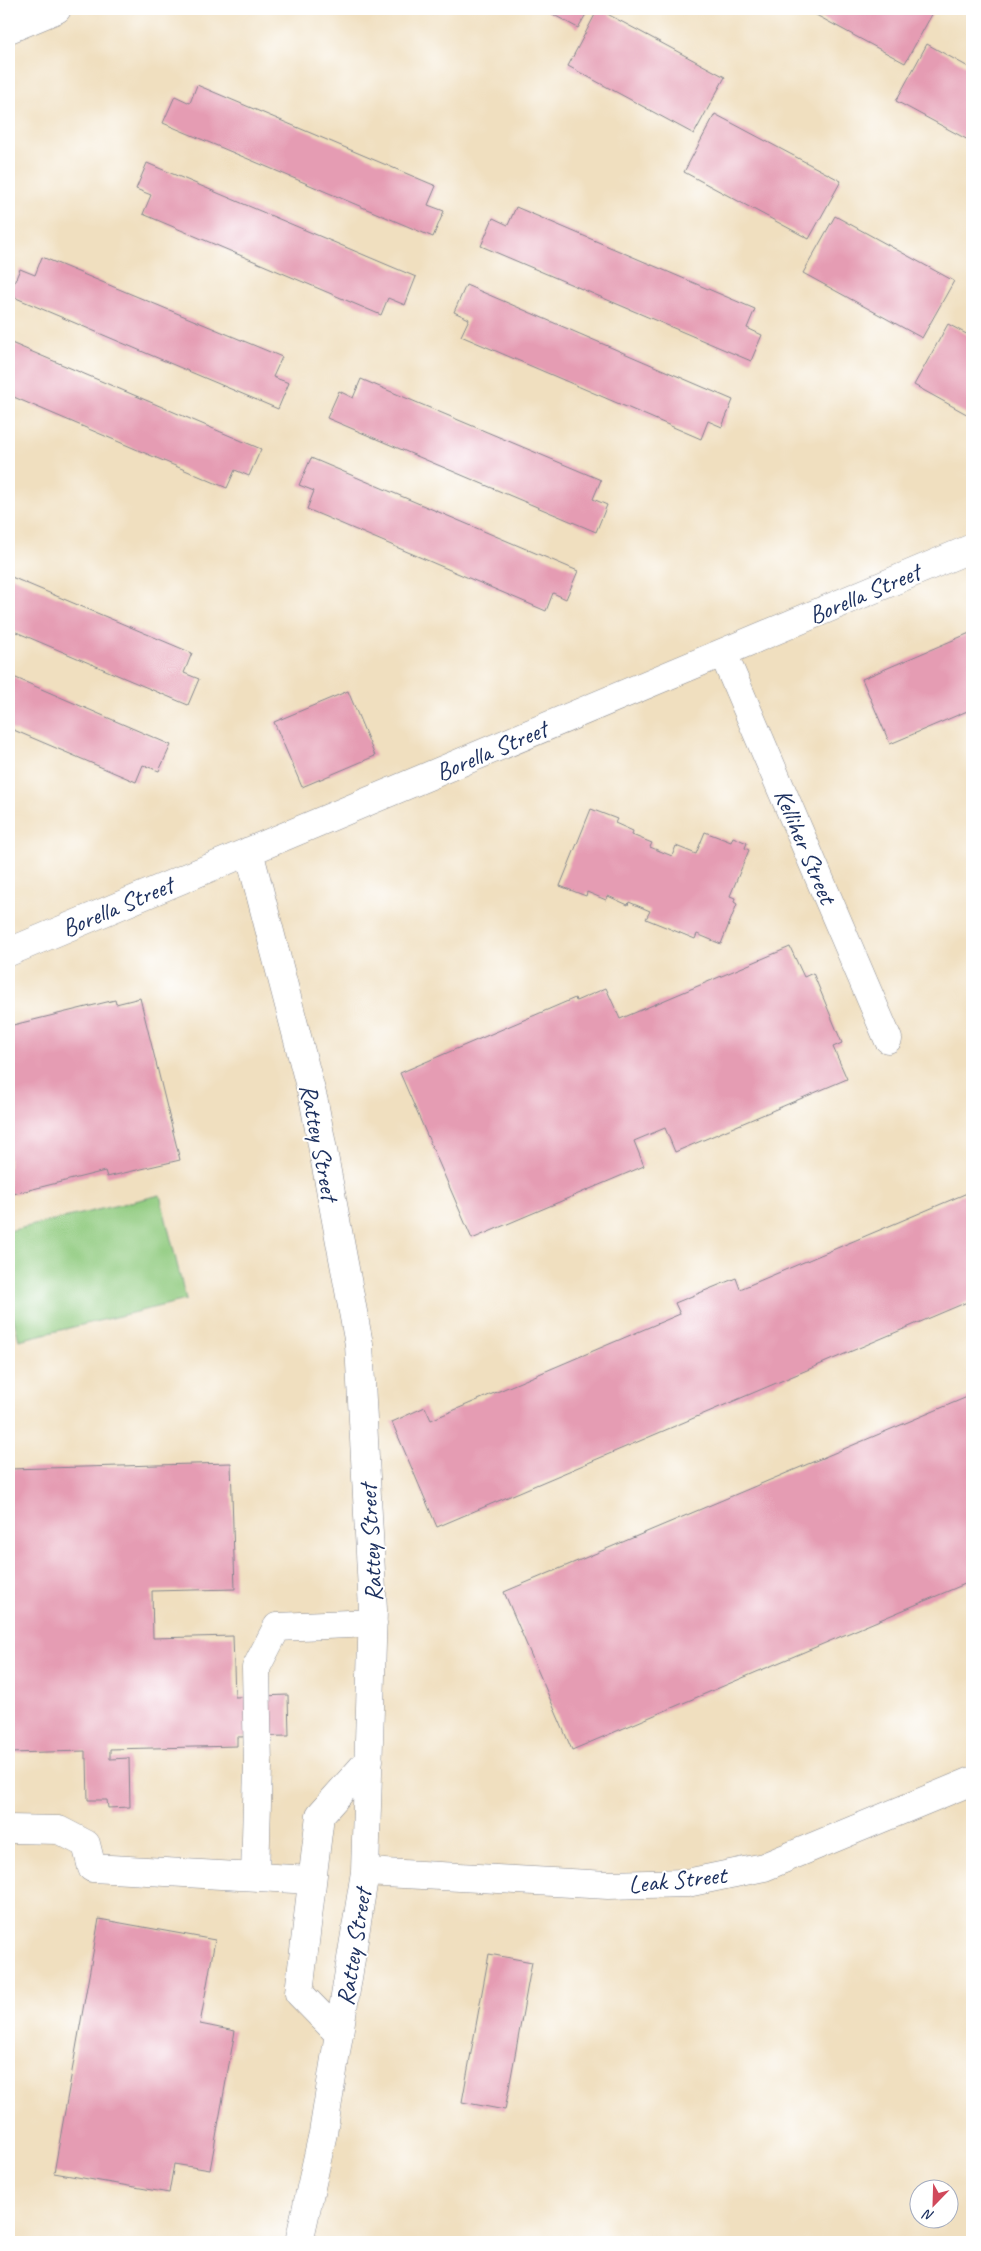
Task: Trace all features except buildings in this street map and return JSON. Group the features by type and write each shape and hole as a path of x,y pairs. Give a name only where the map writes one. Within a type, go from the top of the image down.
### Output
{"lane":[{"path":"9,30 57,9"},
{"name":"Borella Street","path":"9,952 972,548"},
{"name":"Kelliher Street","path":"723,653 888,1039"},
{"name":"Rattey Street","path":"249,851 314,1102 359,1344 373,1623 365,1872 323,2133 299,2242"},
{"path":"255,1876 258,1766 256,1668 277,1627 373,1623"},
{"path":"339,2034 299,1993 320,1815 369,1760"},
{"name":"Leak Street","path":"365,1872 608,1885 687,1883 764,1867 972,1781"},
{"path":"9,1829 59,1830 86,1844 92,1868 312,1880"}],"green space":[{"path":"160,1195 186,1300 19,1340 9,1299 9,1231"}]}
